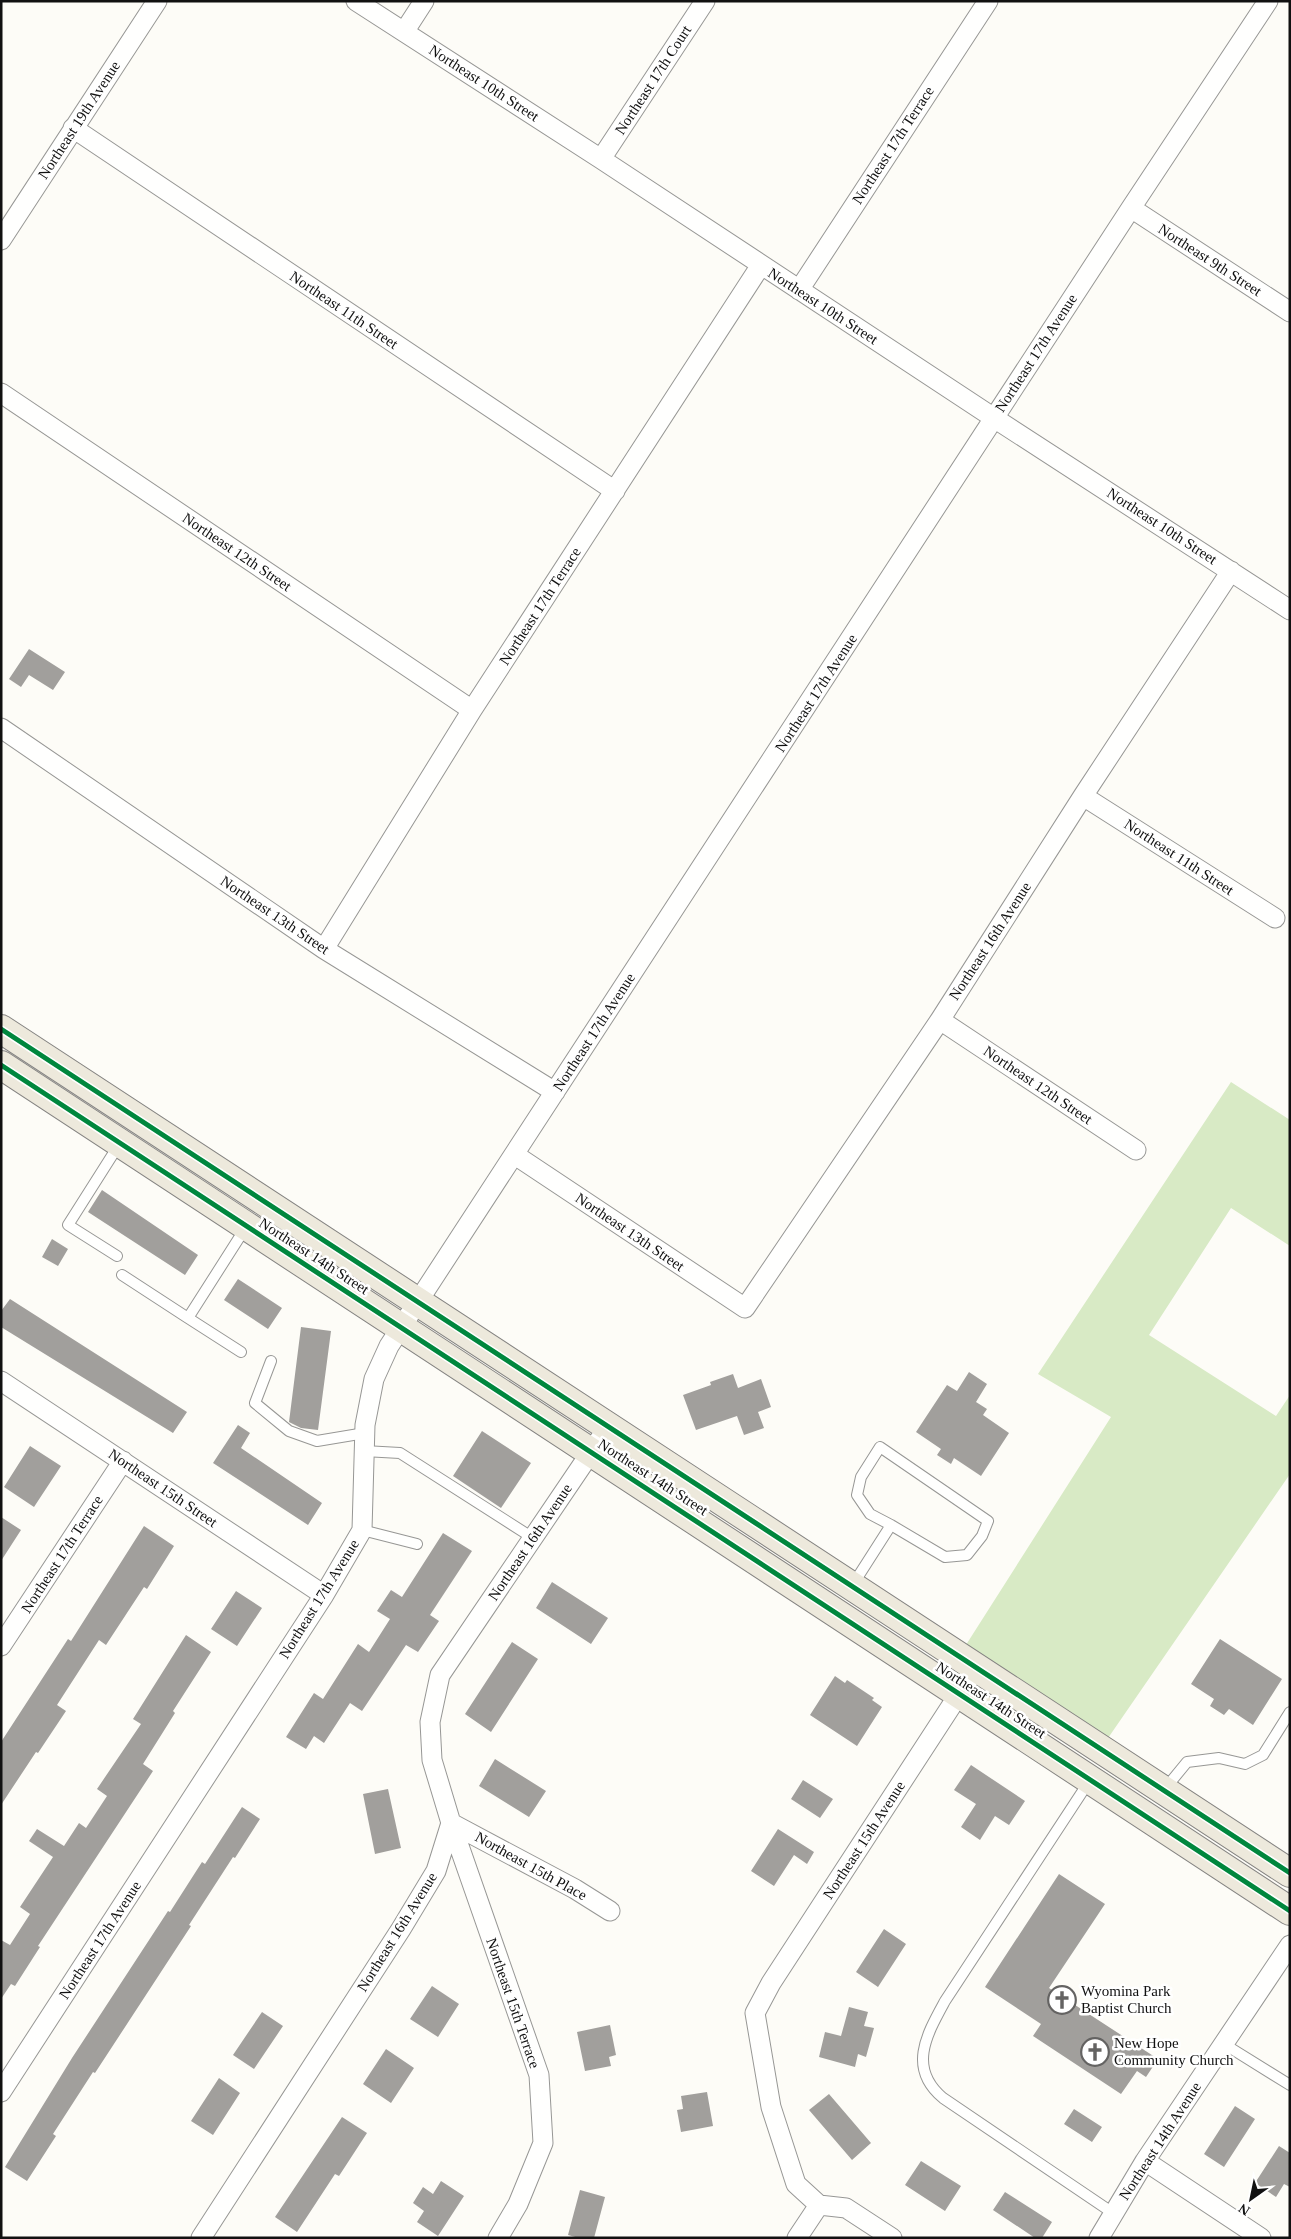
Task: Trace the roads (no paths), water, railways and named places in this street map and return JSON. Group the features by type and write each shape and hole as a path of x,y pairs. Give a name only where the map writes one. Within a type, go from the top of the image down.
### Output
{"main road":[{"name":"Northeast 14th Street","path":"1,1029 1290,1873"},
{"name":"Northeast 14th Street","path":"1,1066 1290,1911"}],"street":[{"name":"Northeast 19th Avenue","path":"1,240 157,1"},
{"name":"Northeast 10th Street","path":"356,1 1290,610"},
{"path":"404,32 424,1"},
{"name":"Northeast 17th Court","path":"601,159 705,1"},
{"name":"Northeast 17th Terrace","path":"799,290 988,1"},
{"name":"Northeast 17th Avenue","path":"1,2092 324,1595 362,1530 364,1442 374,1378 386,1352 1131,208 1268,1"},
{"name":"Northeast 11th Street","path":"73,128 615,492"},
{"name":"Northeast 9th Street","path":"1131,208 1290,312"},
{"name":"Northeast 17th Terrace","path":"324,950 472,710 761,265"},
{"name":"Northeast 12th Street","path":"1,393 472,710"},
{"name":"Northeast 16th Avenue","path":"745,1308 940,1020 1083,796 1231,571"},
{"name":"Northeast 13th Street","path":"1,728 324,950 555,1092"},
{"name":"Northeast 11th Street","path":"1083,796 1274,918"},
{"name":"Northeast 12th Street","path":"940,1020 1136,1150"},
{"name":"Northeast 13th Street","path":"515,1155 745,1308"},
{"name":"Northeast 15th Street","path":"1,1381 324,1595"},
{"name":"Northeast 16th Avenue","path":"201,2238 401,1929 436,1871 451,1823 432,1760 430,1722 440,1675 608,1426"},
{"name":"Northeast 17th Terrace","path":"1,1646 123,1461"},
{"name":"Northeast 15th Avenue","path":"818,2205 796,2184 770,2107 755,2013 771,1983 976,1668"},
{"name":"Northeast 15th Place","path":"451,1823 574,1889 610,1912"},
{"name":"Northeast 15th Terrace","path":"451,1823 539,2076 543,2143 518,2204 498,2238"},
{"name":"Northeast 14th Avenue","path":"1099,2238 1145,2161 1290,1946"},
{"path":"1145,2161 1261,2238"},
{"path":"797,2238 818,2205 846,2208 892,2238"}],"lane":[{"path":"117,1256 68,1225 120,1144"},
{"path":"188,1318 246,1226"},
{"path":"122,1275 241,1352"},
{"path":"271,1361 255,1403 289,1431 318,1441 364,1442 400,1453 533,1538"},
{"path":"880,1447 988,1521 982,1536 967,1555 945,1557 892,1525 870,1514 857,1495 861,1477 880,1447"},
{"path":"852,1586 892,1525"},
{"path":"362,1530 417,1544"},
{"path":"1164,1791 1187,1762 1219,1758 1244,1764 1263,1755 1290,1712"},
{"path":"1090,1780 945,2001 930,2028 924,2044 923,2061 926,2078 932,2089 943,2098 1113,2214"},
{"path":"1224,2044 1290,2085"}],"place":[{"name":"Wyomina Park Baptist Church","path":"1062,2000"},
{"name":"New Hope Community Church","path":"1095,2052"}]}
